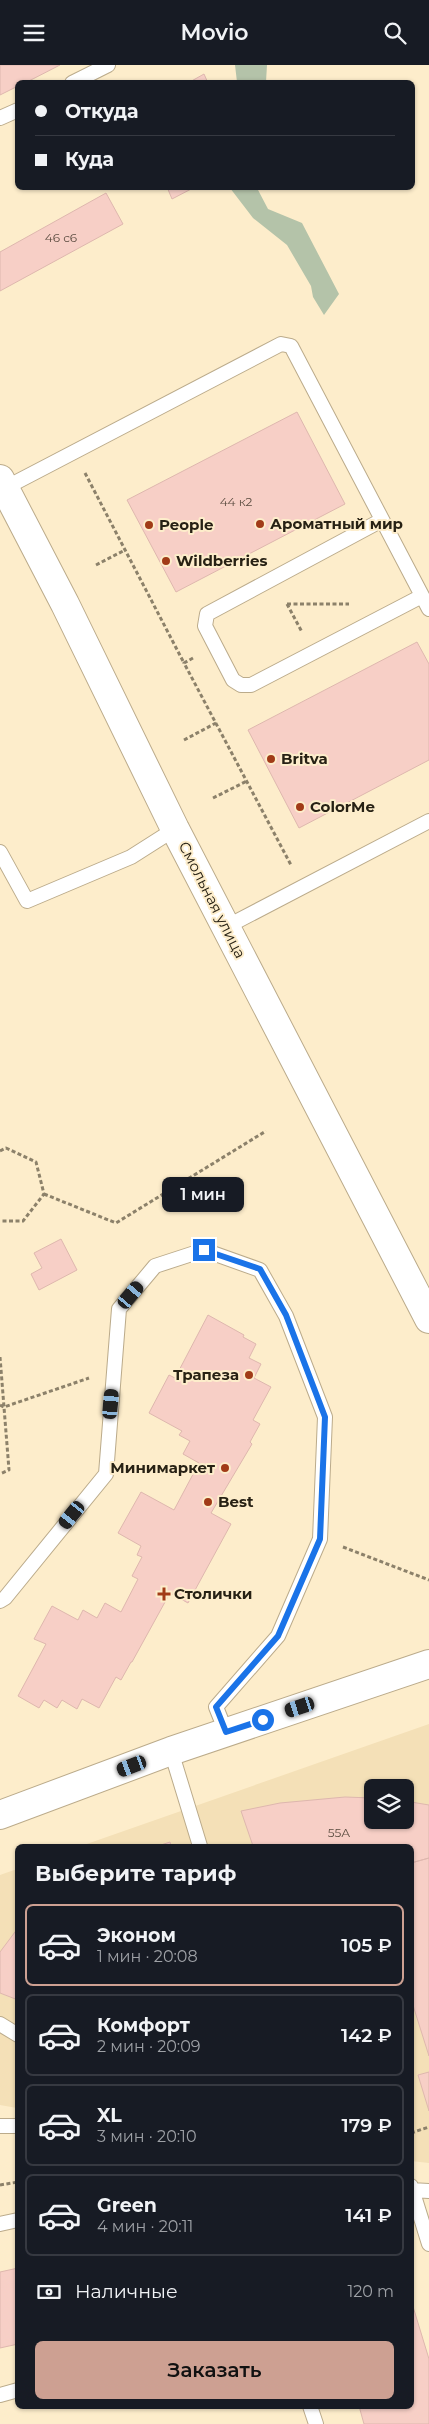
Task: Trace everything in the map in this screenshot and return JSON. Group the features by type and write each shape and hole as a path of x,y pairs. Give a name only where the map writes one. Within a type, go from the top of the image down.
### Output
{"street":[{"name":"Смольная улица","path":"2,483 175,829 429,1319"},
{"path":"0,1815 171,1751 429,1664"}],"lane":[{"path":"78,80 108,65"},
{"path":"0,118 15,111"},
{"path":"2,483 74,452 281,344 287,343 291,346 429,609"},
{"path":"382,520 207,613 205,626 233,680 246,686 251,685 422,596"},
{"path":"226,927 429,821"},
{"path":"0,852 27,901 131,857 175,829"},
{"path":"0,1601 5,1598 106,1474 120,1309 155,1266 204,1250 260,1269 286,1315 325,1417 320,1539 278,1636 216,1707 226,1732"},
{"path":"171,1751 199,1844"},
{"path":"0,2024 15,2033"},
{"path":"0,2126 15,2126"},
{"path":"414,2189 429,2191"},
{"path":"414,2195 429,2244"},
{"path":"0,2224 15,2221"},
{"path":"0,2395 15,2391"},
{"path":"311,2409 316,2424"}],"path":[{"path":"74,452 302,887"},
{"path":"96,565 125,549"},
{"path":"273,577 313,653"},
{"path":"184,663 216,647"},
{"path":"184,740 216,723"},
{"path":"213,798 246,781"},
{"path":"44,1195 116,1223 266,1131"},
{"path":"0,1151 6,1148 36,1162 44,1195"},
{"path":"0,1221 23,1221 44,1195"},
{"path":"0,1357 2,1406 9,1470 0,1474"},
{"path":"2,1406 114,1370"},
{"path":"320,1539 429,1579"},
{"path":"414,2132 429,2127"},
{"path":"0,2185 15,2182"}],"shaded area":[{"path":"429,1724 429,2163 414,2161 414,1844 87,1844"},
{"path":"15,1870 15,2108 0,2105 0,1875"}],"green space":[{"path":"235,65 267,65 266,80 237,80"},
{"path":"232,190 258,190 268,209 302,223 339,294 324,315 313,297 311,286 287,245 253,218"}],"building":[{"path":"0,65 60,65 31,80 15,80 15,88 0,95"},
{"path":"204,74 207,80 193,80"},
{"path":"168,190 189,190 172,199"},
{"path":"106,193 123,224 0,291 0,252"},
{"path":"297,412 345,504 176,592 127,500"},
{"path":"417,642 429,664 429,760 299,828 248,730"},
{"path":"61,1239 77,1270 39,1290 31,1274 42,1268 34,1253"},
{"path":"208,1315 256,1344 249,1358 261,1364 254,1378 271,1387 253,1420 260,1424 250,1442 252,1444 211,1513 231,1524 188,1603 170,1593 121,1680 116,1677 99,1708 82,1699 77,1709 62,1700 57,1708 44,1700 39,1708 18,1696 46,1644 34,1639 52,1606 78,1620 83,1610 97,1618 105,1603 121,1612 138,1579 132,1576 142,1557 137,1555 141,1546 118,1533 141,1492 174,1510 199,1463 183,1454 190,1441 179,1435 182,1431 149,1413 169,1375 175,1378"},
{"path":"345,1797 364,1798 364,1829 414,1829 414,1802 429,1805 429,1858 414,1862 414,1844 252,1844 241,1811 280,1803"},
{"path":"429,1858 429,2056 414,2008 414,1862"},
{"path":"15,1932 15,1999 0,1993 0,1952"},
{"path":"429,2072 429,2111 418,2075"},
{"path":"15,2269 15,2345 0,2348 0,2272"},
{"path":"414,2310 429,2359 429,2424 364,2424 360,2409 414,2409"}],"place":[{"name":"Ароматный мир","path":"260,524"},
{"name":"People","path":"149,525"},
{"name":"Wildberries","path":"166,561"},
{"name":"Britva","path":"271,759"},
{"name":"ColorMe","path":"300,807"},
{"name":"Трапеза","path":"249,1375"},
{"name":"Минимаркет","path":"225,1468"},
{"name":"Best","path":"208,1502"},
{"name":"Столички","path":"164,1594"}],"route":[{"path":"204,1250 260,1269 286,1315 325,1417 320,1539 278,1636 216,1707 226,1732 263,1720"}]}
